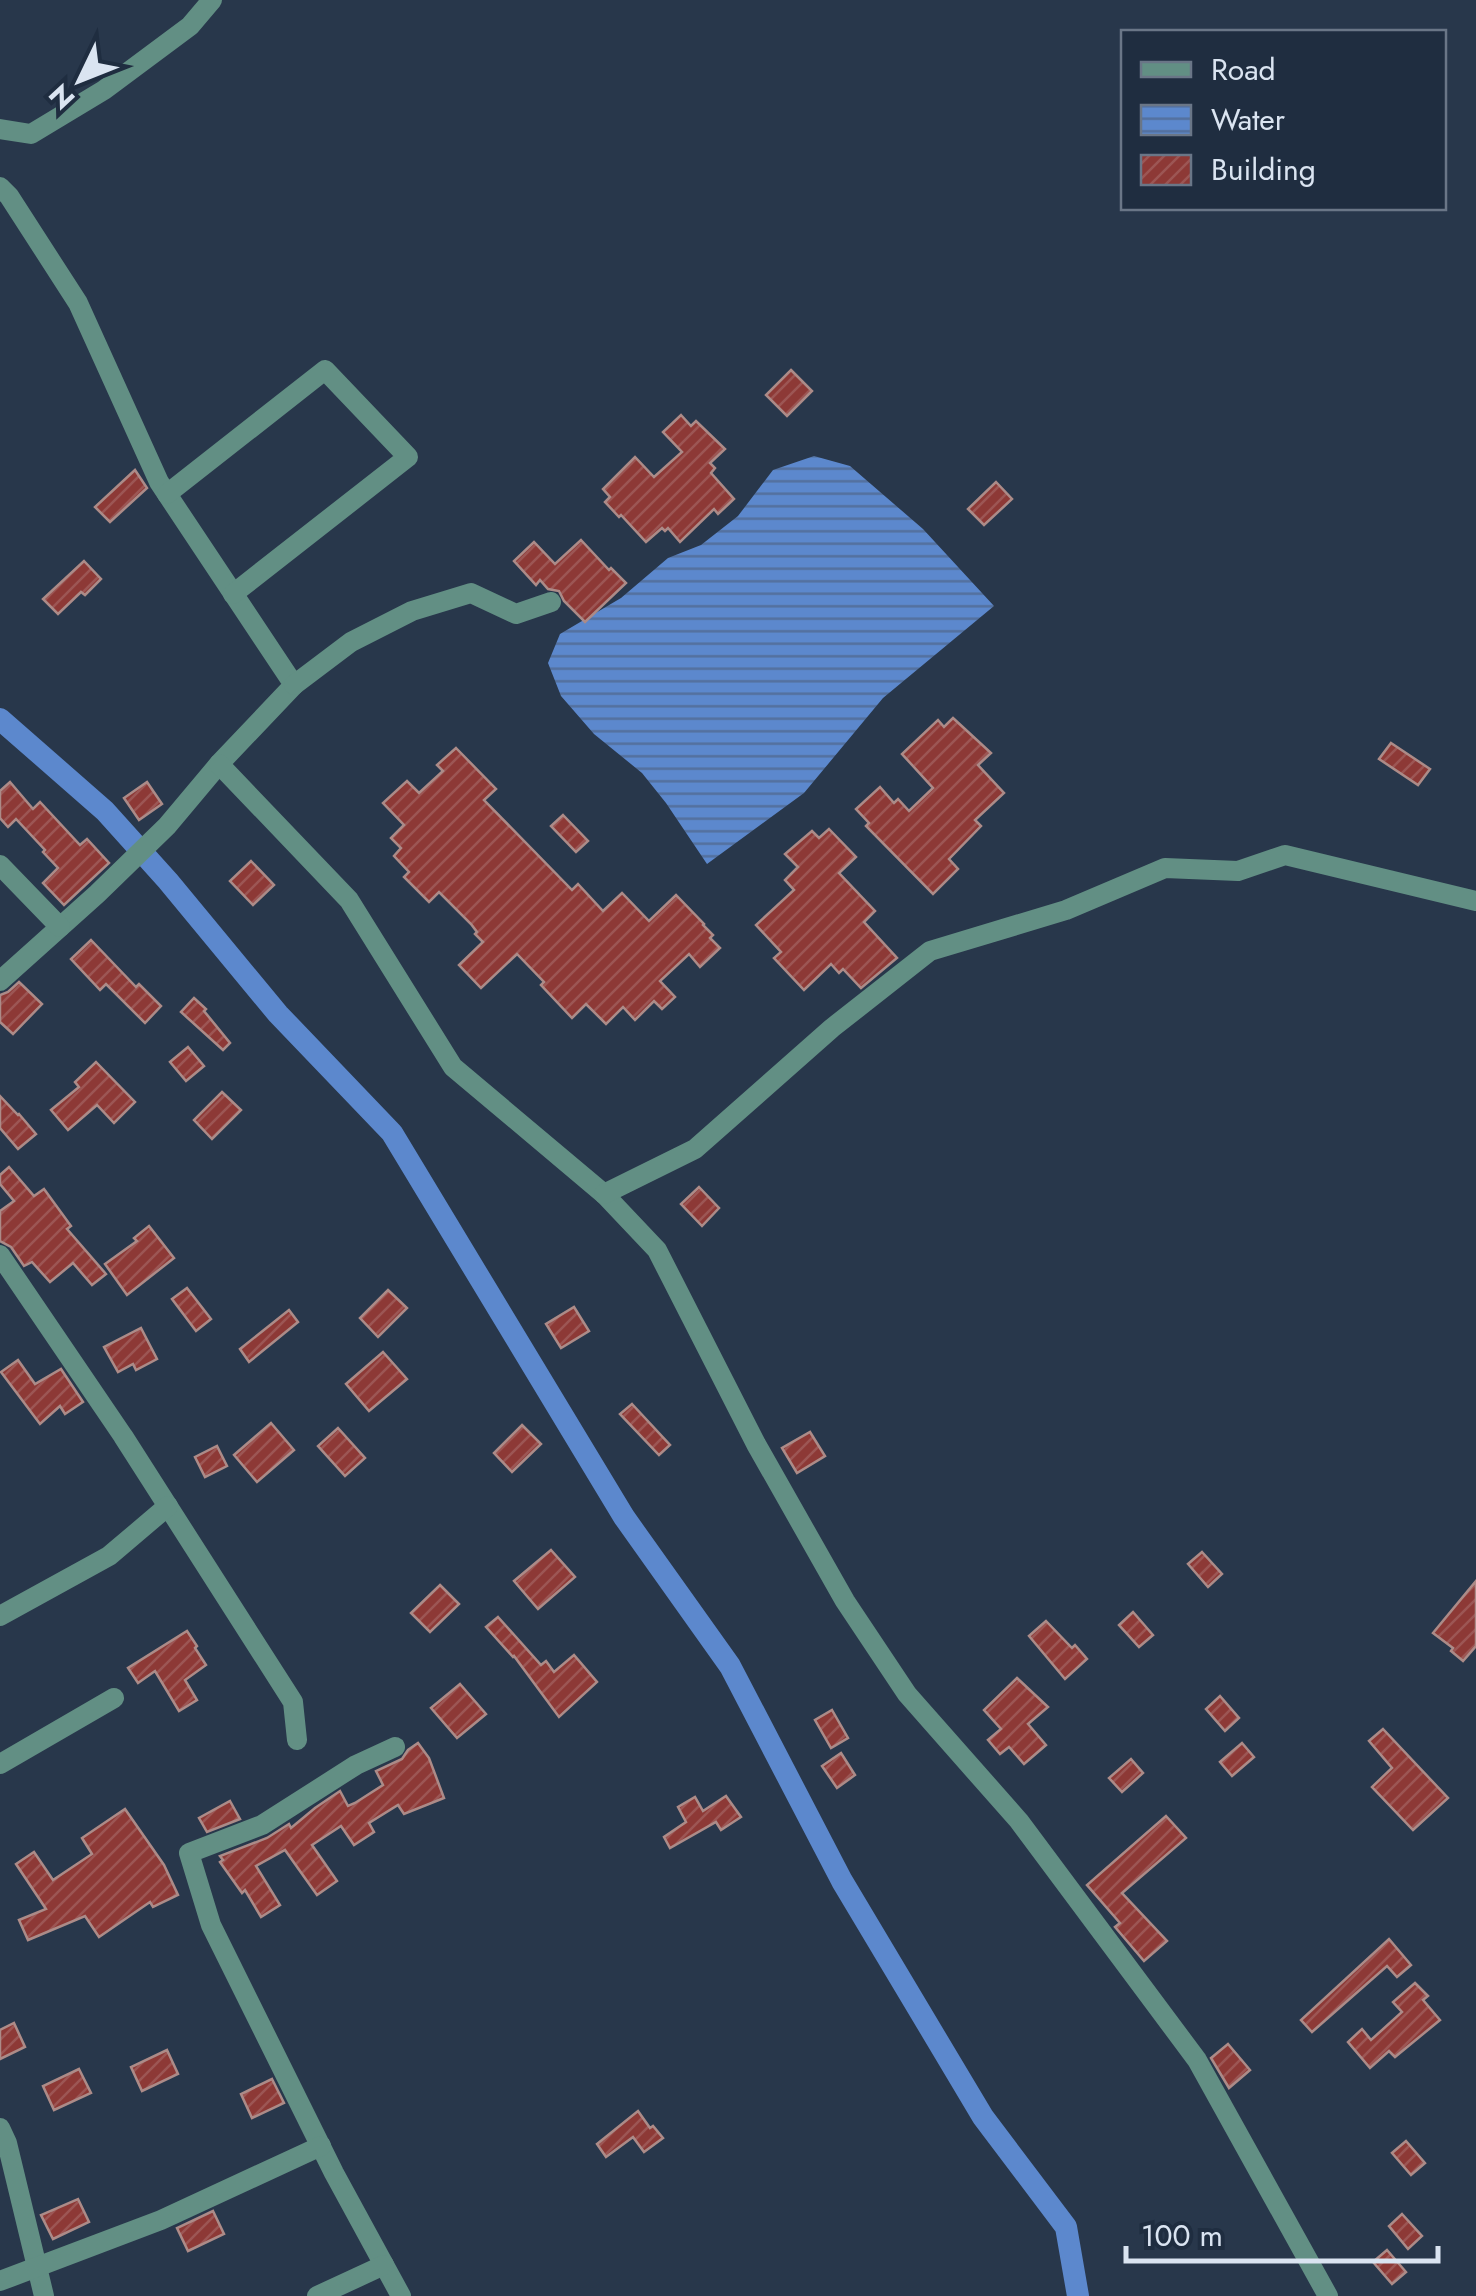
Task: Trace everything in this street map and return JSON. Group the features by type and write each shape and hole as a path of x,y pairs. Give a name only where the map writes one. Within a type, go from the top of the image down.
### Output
{"street":[{"path":"0,129 30,134 104,90 190,26 212,0"},
{"path":"0,187 78,303 159,482 294,685"},
{"path":"167,494 324,370 408,457 234,594"},
{"path":"0,980 167,826 294,685 351,642 412,611 471,594 516,614 551,602"},
{"path":"219,764 348,900 453,1067 604,1194 658,1250 756,1444 845,1601 908,1694 1019,1821 1198,2060 1328,2296"},
{"path":"604,1194 695,1149 832,1028 930,951 1066,910 1164,868 1238,870 1285,855 1476,901"},
{"path":"0,865 60,927"},
{"path":"0,1255 124,1436 293,1702 296,1740"},
{"path":"0,1616 108,1556 168,1506"},
{"path":"0,1764 114,1698"},
{"path":"394,1747 356,1765 262,1826 189,1852 211,1925 400,2296"},
{"path":"0,2128 44,2296"},
{"path":"0,2282 161,2220 321,2146"},
{"path":"317,2296 384,2264"}],"water":[{"path":"814,456 850,466 923,529 994,606 883,698 804,793 707,864 642,773 594,734 561,696 548,663 560,634 621,598 668,558 701,545 738,516 773,470"}],"building":[{"path":"791,370 812,391 787,416 766,395"},
{"path":"681,415 691,426 696,421 725,449 710,463 715,468 711,473 734,499 718,514 714,509 680,542 668,528 662,528 646,542 605,502 610,497 603,489 635,457 654,477 682,452 663,432"},
{"path":"135,470 147,488 110,522 95,507"},
{"path":"996,482 1012,499 984,525 968,509"},
{"path":"581,540 626,583 585,622 559,591 548,589 540,580 536,585 514,561 534,542 555,564"},
{"path":"84,561 101,579 58,614 43,599"},
{"path":"953,718 991,753 978,765 1004,793 975,820 981,826 949,859 958,869 933,894 866,826 869,823 856,809 880,787 894,803 898,799 909,811 933,788 902,754 938,720 944,727"},
{"path":"1391,743 1430,769 1418,785 1379,759"},
{"path":"456,748 496,789 484,800 572,890 578,884 603,911 622,893 649,921 676,895 713,935 710,938 720,948 700,967 689,954 660,981 675,997 662,1009 654,1001 635,1020 623,1007 606,1024 586,1004 572,1018 517,954 481,988 459,965 483,942 439,892 429,902 404,877 409,872 394,856 401,848 391,838 404,825 383,803 407,781 419,793 443,771 437,765"},
{"path":"10,782 33,809 40,802 80,845 87,839 109,863 64,905 43,883 58,868 45,850 16,819 8,827 0,818 0,791"},
{"path":"147,782 162,804 139,820 124,798"},
{"path":"563,815 588,841 576,852 551,826"},
{"path":"829,829 856,857 839,873 875,911 864,922 897,958 861,988 843,969 839,973 831,964 804,990 774,958 781,952 756,925 794,890 785,880 798,867 785,854 812,831 819,838"},
{"path":"251,861 274,885 253,905 230,881"},
{"path":"91,940 136,987 139,984 161,1006 145,1023 106,984 100,990 71,959"},
{"path":"19,982 42,1004 13,1034 0,1022 0,995"},
{"path":"194,998 230,1043 223,1050 181,1012"},
{"path":"188,1047 204,1066 186,1081 170,1062"},
{"path":"96,1062 135,1102 114,1123 97,1105 68,1130 51,1110 79,1087 75,1082"},
{"path":"222,1092 241,1110 212,1139 194,1120"},
{"path":"0,1096 36,1134 18,1149 0,1128"},
{"path":"9,1167 34,1196 44,1189 71,1226 67,1229 106,1274 92,1285 73,1263 50,1282 32,1262 24,1266 11,1247 0,1241 0,1211 14,1201 0,1184 0,1175"},
{"path":"699,1187 719,1208 702,1226 681,1204"},
{"path":"149,1226 174,1258 127,1295 105,1264 137,1241 134,1238"},
{"path":"187,1288 211,1319 196,1331 172,1299"},
{"path":"388,1290 407,1308 378,1337 360,1318"},
{"path":"574,1307 589,1331 561,1348 546,1324"},
{"path":"289,1310 298,1322 249,1362 240,1349"},
{"path":"141,1328 157,1359 136,1370 133,1364 118,1372 104,1347"},
{"path":"383,1352 407,1379 369,1411 346,1384"},
{"path":"18,1360 35,1384 61,1369 83,1402 65,1414 60,1406 40,1424 1,1372"},
{"path":"632,1404 670,1445 659,1455 620,1414"},
{"path":"271,1423 294,1450 257,1482 234,1455"},
{"path":"522,1425 541,1444 512,1472 494,1453"},
{"path":"338,1428 365,1458 345,1476 318,1446"},
{"path":"810,1432 825,1456 797,1473 782,1448"},
{"path":"217,1446 227,1466 205,1477 195,1457"},
{"path":"551,1550 575,1577 538,1609 514,1581"},
{"path":"1202,1552 1222,1574 1208,1587 1188,1564"},
{"path":"1476,1581 1476,1646 1463,1661 1433,1633"},
{"path":"440,1585 459,1604 430,1632 411,1613"},
{"path":"1133,1612 1153,1635 1139,1647 1119,1625"},
{"path":"498,1617 541,1665 546,1661 554,1672 574,1655 597,1682 559,1717 514,1656 486,1627"},
{"path":"1046,1621 1087,1659 1065,1679 1029,1636"},
{"path":"187,1631 206,1665 185,1680 197,1700 179,1711 155,1671 138,1683 128,1668"},
{"path":"1017,1678 1048,1707 1028,1724 1046,1745 1024,1764 1009,1747 1000,1754 988,1740 1001,1729 984,1710"},
{"path":"460,1684 486,1714 457,1738 431,1708"},
{"path":"1220,1696 1239,1718 1225,1731 1206,1709"},
{"path":"832,1710 848,1738 831,1748 815,1720"},
{"path":"1383,1729 1448,1798 1413,1830 1372,1787 1392,1768 1369,1741"},
{"path":"418,1743 429,1758 444,1798 404,1814 398,1805 369,1823 374,1832 354,1845 341,1826 312,1845 337,1881 317,1895 285,1850 256,1866 280,1905 261,1917 245,1890 242,1893 220,1862 220,1856 267,1838 289,1824 291,1828 340,1791 348,1806 355,1803 383,1785 376,1771 402,1759"},
{"path":"1242,1743 1254,1757 1232,1776 1220,1762"},
{"path":"841,1753 855,1775 837,1788 822,1766"},
{"path":"1131,1759 1143,1773 1122,1792 1109,1778"},
{"path":"726,1796 741,1817 721,1830 716,1822 670,1848 664,1837 686,1822 678,1807 695,1797 703,1811"},
{"path":"230,1801 240,1819 207,1832 199,1818"},
{"path":"125,1809 164,1865 178,1895 153,1907 150,1902 99,1937 85,1916 28,1940 19,1920 46,1909 16,1864 34,1852 53,1880 92,1854 82,1838"},
{"path":"1166,1816 1186,1838 1122,1893 1167,1941 1144,1961 1115,1927 1120,1923 1087,1885"},
{"path":"1389,1939 1411,1965 1397,1977 1387,1966 1312,2032 1301,2020"},
{"path":"1415,1983 1428,1996 1423,2000 1440,2020 1395,2057 1389,2051 1370,2068 1348,2042 1362,2029 1371,2040 1402,2012 1393,2002"},
{"path":"14,2023 25,2047 0,2059 0,2030"},
{"path":"1228,2044 1250,2070 1229,2088 1211,2058"},
{"path":"167,2050 178,2074 142,2091 131,2067"},
{"path":"79,2069 91,2093 54,2110 43,2086"},
{"path":"272,2079 284,2103 252,2118 241,2094"},
{"path":"638,2111 663,2138 644,2152 633,2137 606,2157 597,2144"},
{"path":"1406,2141 1425,2163 1411,2175 1392,2153"},
{"path":"78,2199 89,2222 53,2239 41,2215"},
{"path":"213,2211 224,2234 188,2251 177,2228"},
{"path":"1402,2214 1422,2236 1408,2249 1389,2226"},
{"path":"1387,2250 1406,2272 1392,2284 1373,2262"}],"waterway":[{"path":"0,719 105,811 278,1014 392,1133 624,1517 730,1666 842,1881 983,2117 1066,2227 1078,2296"}]}
